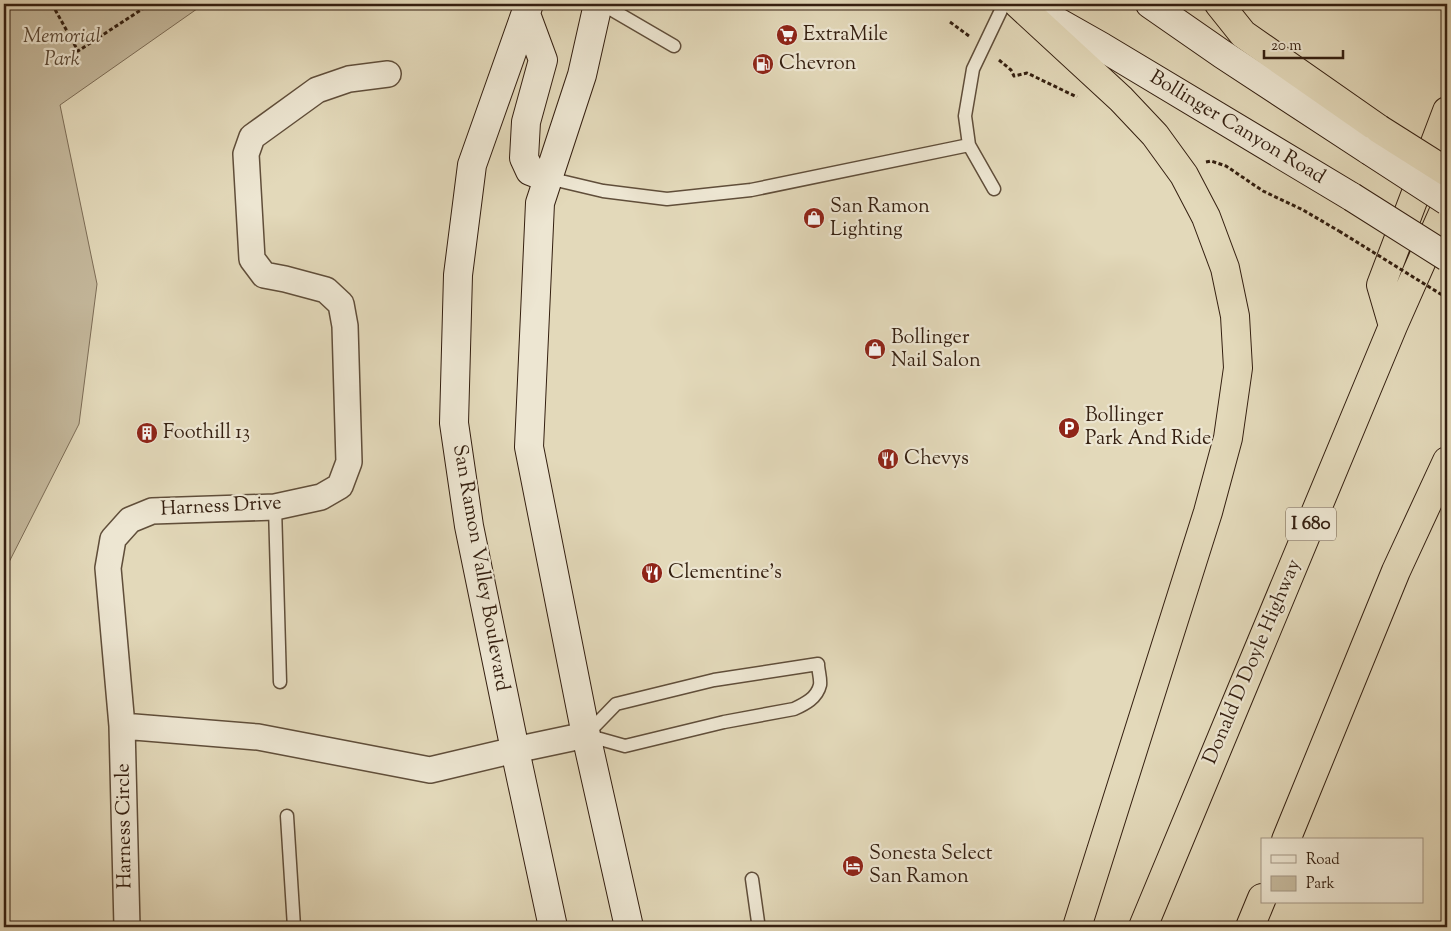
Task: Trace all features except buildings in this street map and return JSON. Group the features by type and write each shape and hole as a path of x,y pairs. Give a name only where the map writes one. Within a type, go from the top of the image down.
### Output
{"highway":[{"path":"1018,4 1121,99 1155,135 1184,175 1206,217 1225,268 1235,316 1238,368 1228,438 1208,512 1077,927"},
{"path":"1219,4 1243,34 1375,140 1447,172"},
{"path":"1393,326 1381,285 1447,111"},
{"name":"Donald D Doyle Highway","path":"1143,927 1393,326 1447,202"},
{"path":"1287,838 1396,571 1447,461"},
{"path":"1250,927 1261,900"}],"main road":[{"path":"598,4 582,75 540,203 529,447 586,735 629,927"},
{"name":"Bollinger Canyon Road","path":"1024,4 1102,47 1352,197 1447,257"},
{"path":"1150,4 1230,60 1375,140 1447,202"},
{"path":"528,9 542,60 526,122 524,158 530,171 548,178"},
{"name":"San Ramon Valley Boulevard","path":"528,9 472,165 458,275 454,423 469,526 553,927"}],"street":[{"name":"Harness Drive","path":"122,726 108,568 113,539 130,520 152,511 275,507 321,497 340,486 349,462 345,326 341,304 326,290 285,279 264,276 252,259 246,154 252,137 317,90 349,79 388,74"},
{"path":"122,726 258,737 430,770 586,735"},
{"name":"Harness Circle","path":"122,726 127,927"}],"lane":[{"path":"602,4 674,46"},
{"path":"994,189 969,145 965,116 973,69 1004,4"},
{"path":"548,178 603,191 668,199 751,190 969,145"},
{"path":"275,507 280,682"},
{"path":"818,664 820,684 814,697 794,709 724,722 625,746 586,735 616,704 714,680 818,664"},
{"path":"287,816 294,927"},
{"path":"752,879 758,922 757,927"}],"path":[{"path":"52,4 78,51 150,4"},
{"path":"1011,70 1014,76 1027,73 1078,97"},
{"path":"1203,162 1211,161 1226,166 1263,191 1303,210 1447,298"}],"green space":[{"name":"Memorial Park","path":"4,4 204,4 60,105 97,284 79,424 4,572"}],"place":[{"name":"ExtraMile","path":"787,35"},
{"name":"Chevron","path":"763,64"},
{"name":"San Ramon Lighting","path":"814,218"},
{"name":"Bollinger Nail Salon","path":"875,349"},
{"name":"Bollinger Park And Ride","path":"1069,428"},
{"name":"Foothill 13","path":"147,433"},
{"name":"Chevys","path":"888,459"},
{"name":"Clementine's","path":"652,573"},
{"name":"Sonesta Select San Ramon","path":"853,866"}]}
